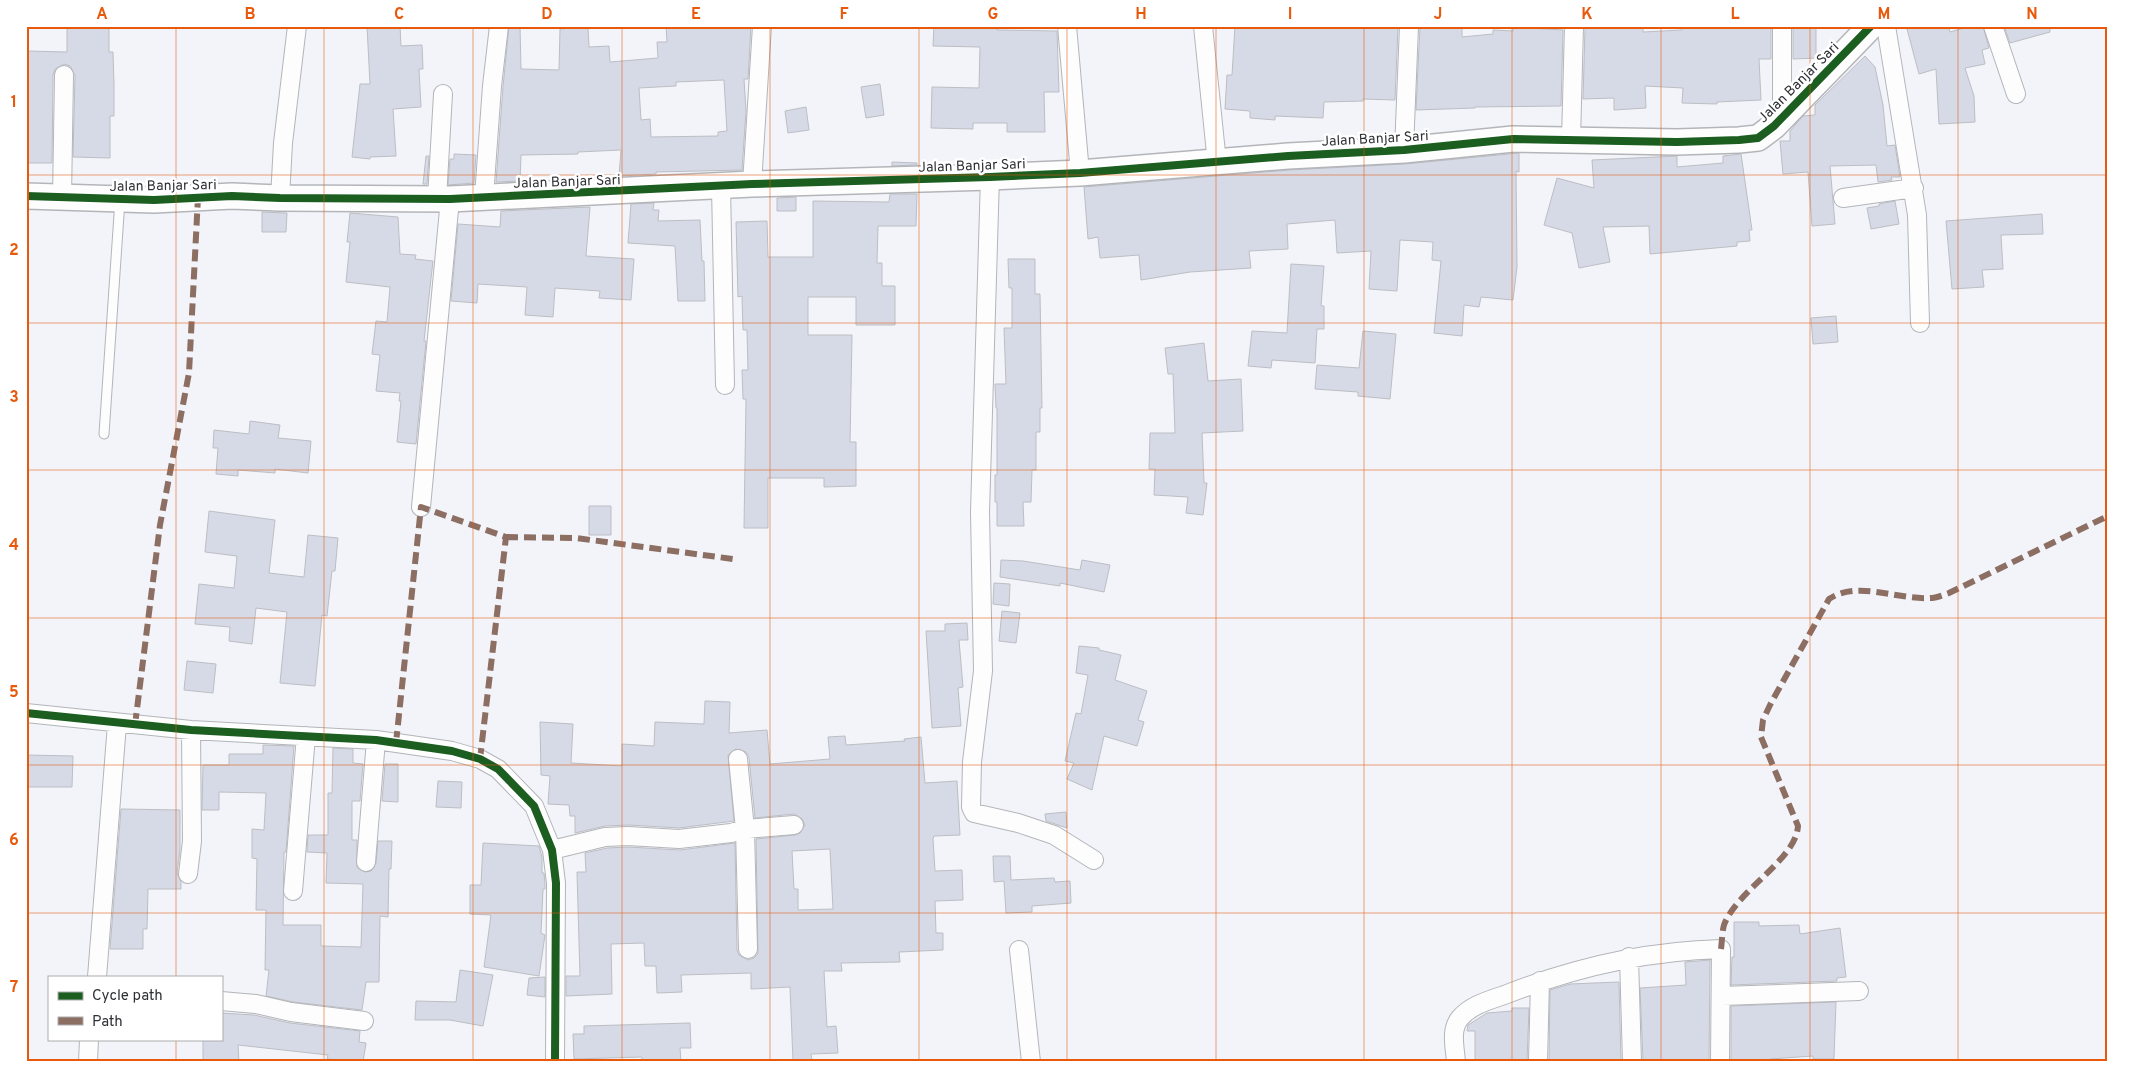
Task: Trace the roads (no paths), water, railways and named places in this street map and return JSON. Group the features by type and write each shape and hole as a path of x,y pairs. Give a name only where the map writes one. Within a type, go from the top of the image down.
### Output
{"street":[{"path":"280,198 283,143 297,26"},
{"path":"484,197 492,86 499,26"},
{"path":"752,184 762,26"},
{"path":"1067,26 1080,173"},
{"path":"1202,26 1217,163"},
{"path":"1404,150 1409,26"},
{"path":"1572,140 1574,26"},
{"path":"1782,26 1782,118"},
{"name":"Jalan Banjar Sari","path":"26,196 120,200 232,196 444,199 752,184 1080,173 1288,156 1404,150 1513,139 1677,142 1739,140 1758,138 1782,118 1871,26"},
{"path":"1886,26 1914,188 1917,215 1920,323"},
{"path":"1993,26 2016,94"},
{"path":"62,198 64,75"},
{"path":"421,507 444,199 443,94"},
{"path":"990,177 980,512 983,671 972,762 971,807 974,813 1018,823 1054,835 1094,860"},
{"path":"721,187 725,384"},
{"path":"1843,198 1914,188"},
{"path":"26,713 117,724 191,730 376,740 452,751 480,759 498,769 534,806 552,850 556,884 555,1062"},
{"path":"97,976 117,724"},
{"path":"188,874 192,841 191,730"},
{"path":"293,891 306,736"},
{"path":"366,862 376,740"},
{"path":"738,759 745,829 748,949"},
{"path":"552,850 605,837 679,838 731,833 745,829 794,825"},
{"path":"1456,1062 1454,1031 1459,1018 1472,1008 1540,981 1629,957 1721,949 1720,1062"},
{"path":"1019,950 1031,1062"},
{"path":"1629,957 1632,1062"},
{"path":"1538,1062 1540,981"},
{"path":"1722,996 1859,991"},
{"path":"222,1001 256,1004 291,1012 364,1021"},
{"path":"88,1062 89,1040"}],"lane":[{"path":"104,434 120,200"}]}
